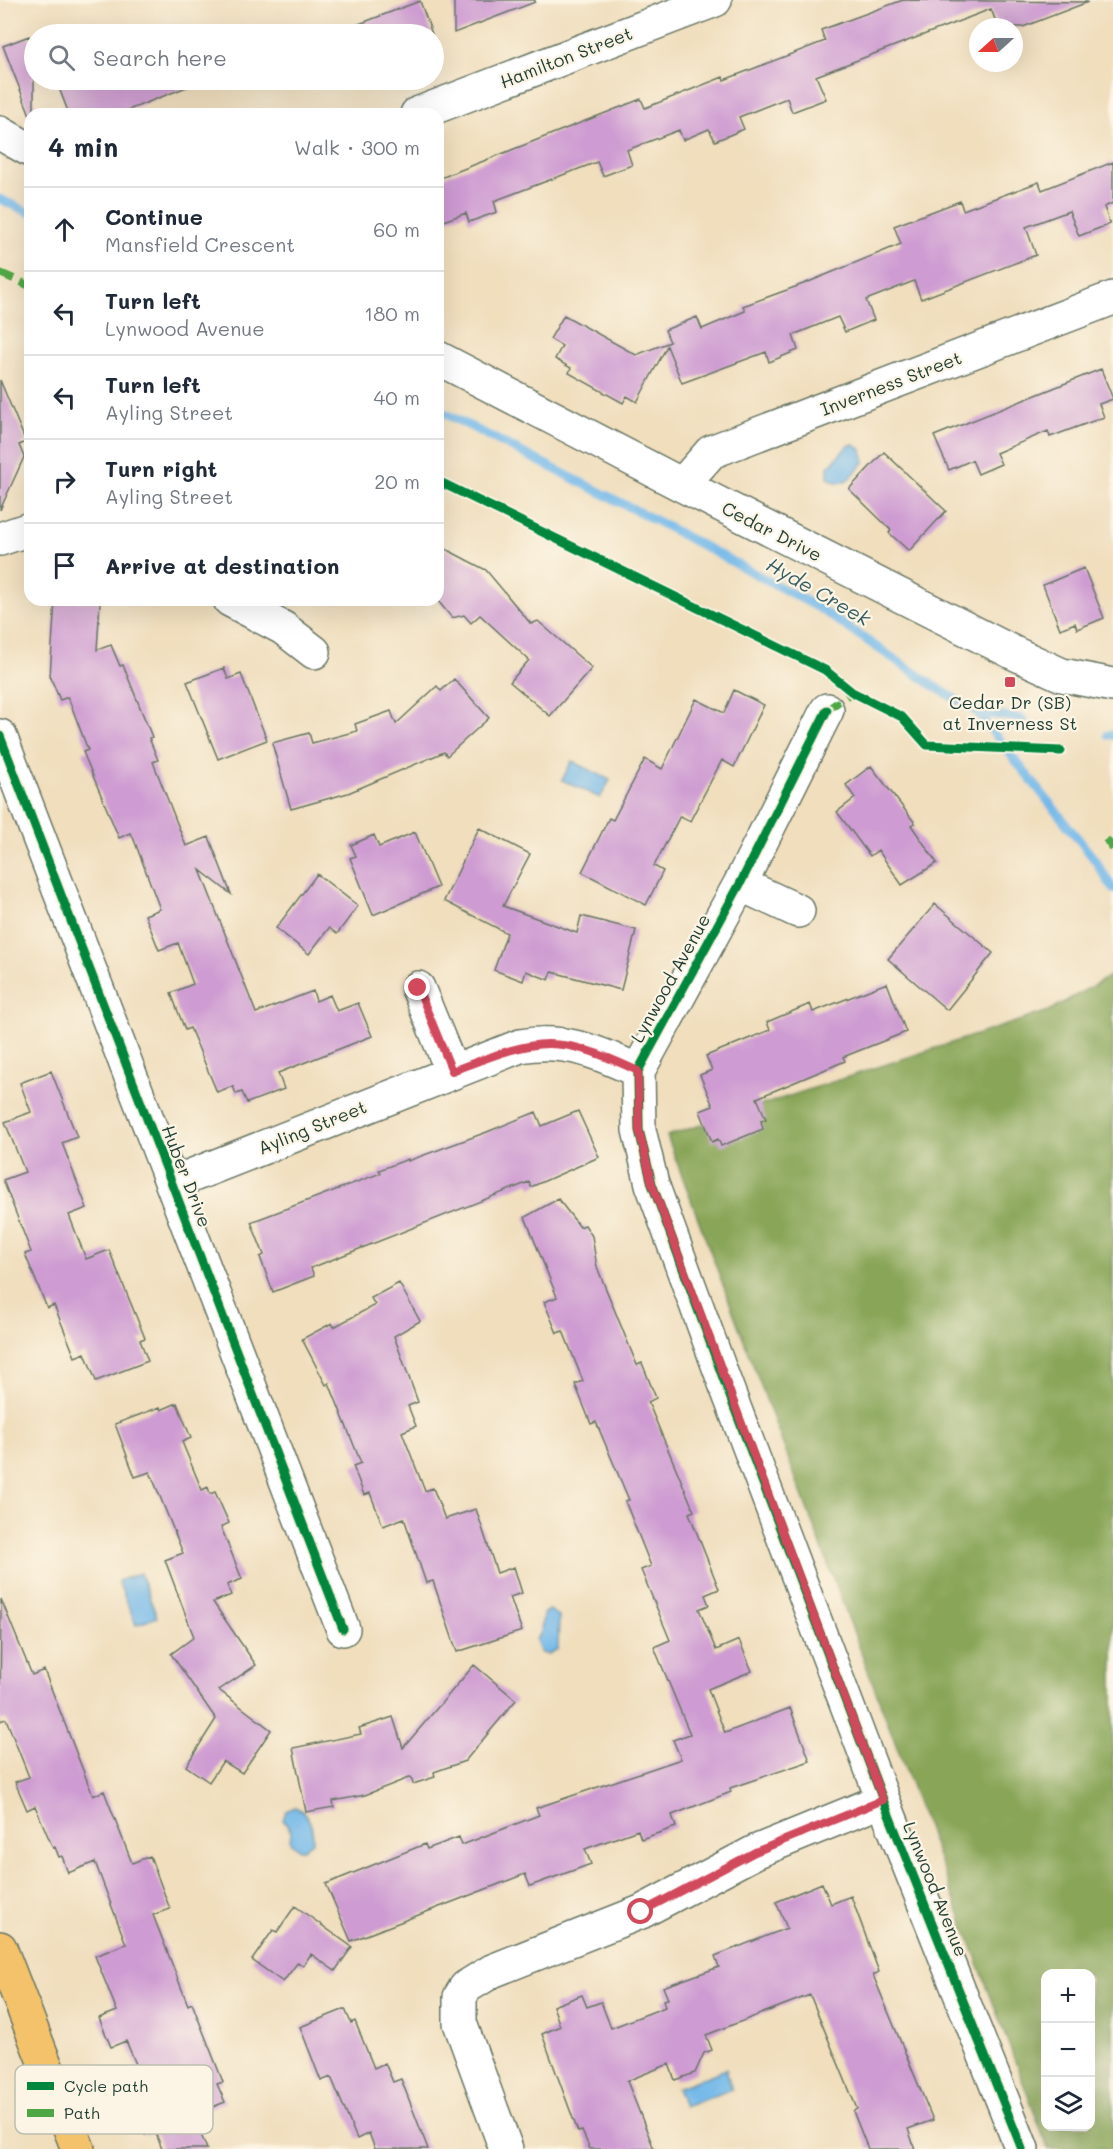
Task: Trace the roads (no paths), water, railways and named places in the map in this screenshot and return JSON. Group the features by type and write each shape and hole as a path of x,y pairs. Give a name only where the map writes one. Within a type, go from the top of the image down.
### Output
{"main road":[{"path":"0,1947 46,2065"},
{"path":"72,2134 78,2149"}],"street":[{"name":"Hamilton Street","path":"433,108 715,0"},
{"path":"0,134 24,147"},
{"name":"Inverness Street","path":"682,485 711,452 1113,298"},
{"name":"Cedar Drive","path":"444,361 1014,653 1062,675 1113,685"},
{"path":"0,539 24,531"},
{"path":"241,606 283,628 314,652"},
{"name":"Lynwood Avenue","path":"827,710 740,884 638,1071 639,1130 652,1184 883,1800 1022,2149"},
{"name":"Huber Drive","path":"0,736 343,1629"},
{"path":"740,884 798,910"},
{"path":"418,988 452,1071"},
{"name":"Ayling Street","path":"173,1183 520,1046 549,1043 586,1048 638,1071"},
{"path":"507,2149 460,2023 460,1997 466,1988 492,1971 641,1912 755,1852 883,1800"}],"water":[{"path":"854,444 862,450 865,461 844,482 834,481 828,477 828,467 848,446"},
{"path":"572,761 610,780 600,798 562,780"},
{"path":"140,1573 157,1617 136,1625 118,1581"},
{"path":"550,1610 559,1617 558,1649 547,1655 540,1652 536,1640 541,1633 543,1614"},
{"path":"295,1807 307,1816 312,1830 313,1841 303,1849 298,1849 290,1842 291,1831 283,1820 286,1811"},
{"path":"726,2069 732,2089 684,2107 677,2088"}],"waterway":[{"name":"Hyde Creek","path":"0,199 24,210"},
{"name":"Hyde Creek","path":"444,413 649,517 819,608 934,686 977,712 1095,860 1113,889"},
{"path":"977,712 1023,719"},
{"path":"1108,735 1113,735"}],"place":[{"name":"Cedar Dr (SB) at Inverness St","path":"1010,682"}]}
